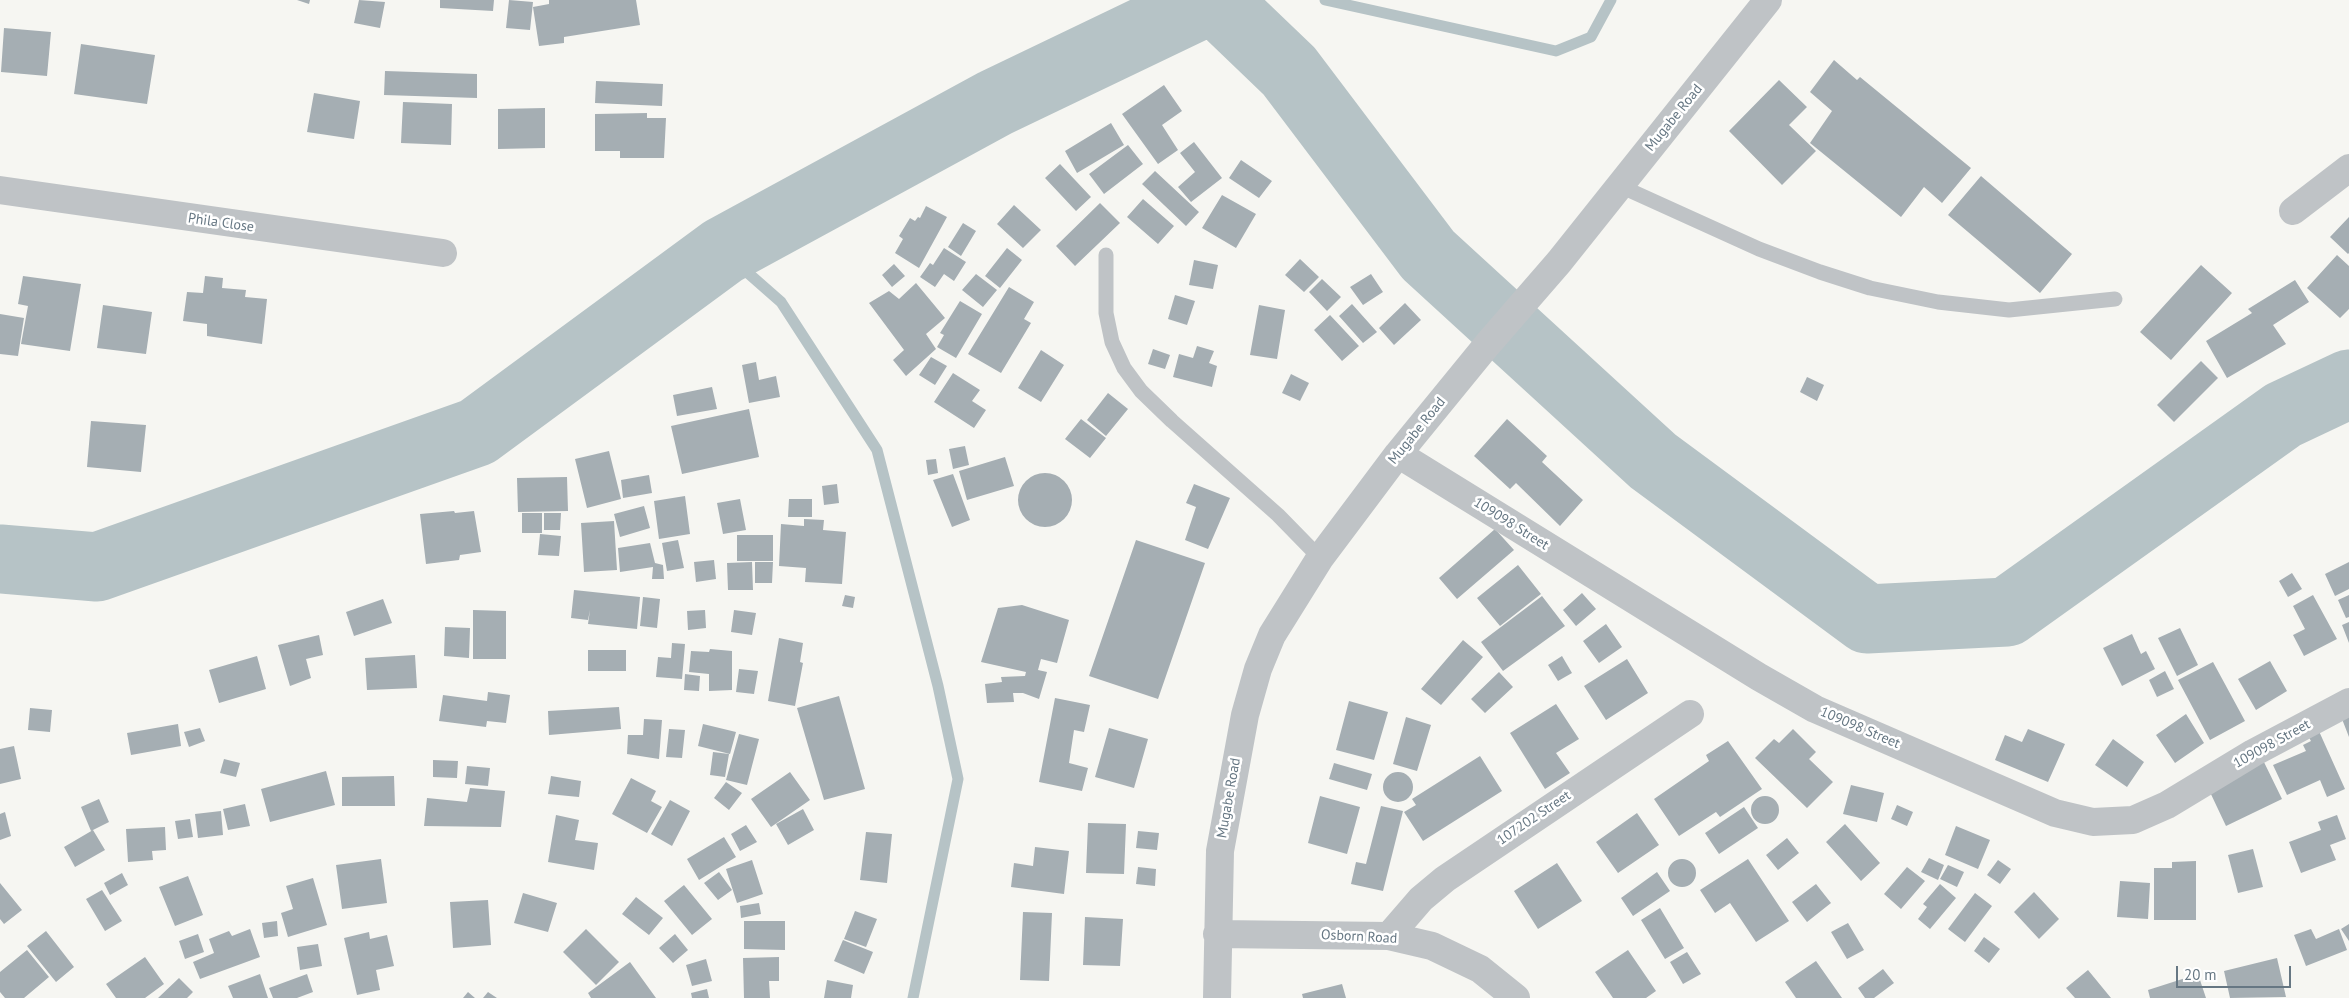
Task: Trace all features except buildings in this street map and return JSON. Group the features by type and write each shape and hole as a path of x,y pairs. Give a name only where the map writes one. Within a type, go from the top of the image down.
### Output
{"street":[{"name":"Mugabe Road","path":"1217,998 1220,851 1245,715 1258,669 1272,635 1320,558 1398,454 1487,344 1559,262 1768,0"},
{"path":"2293,211 2349,168"},
{"name":"Phila Close","path":"0,190 443,253"},
{"name":"109098 Street","path":"1398,454 1759,677 1815,709 2065,815 2093,822 2133,820 2167,805 2253,753 2349,702"},
{"name":"107202 Street","path":"1388,936 1421,899 1445,878 1690,714"},
{"name":"Osborn Road","path":"1217,934 1388,936 1432,946 1480,969 1516,998"}],"lane":[{"path":"1620,186 1759,249 1870,288 1938,302 2009,310 2115,299"},
{"path":"1106,255 1106,313 1112,342 1124,368 1141,390 1172,421 1278,515 1320,558"}],"waterway":[{"path":"0,559 97,567 477,432 723,251 995,103 1210,0"},
{"path":"1215,0 1289,71 1428,255 1653,461 1867,619 2007,612 2283,415 2349,384"},
{"path":"1325,0 1556,51 1591,37 1611,0"},
{"path":"723,251 781,302 877,450 938,686 958,779 913,998"}]}
